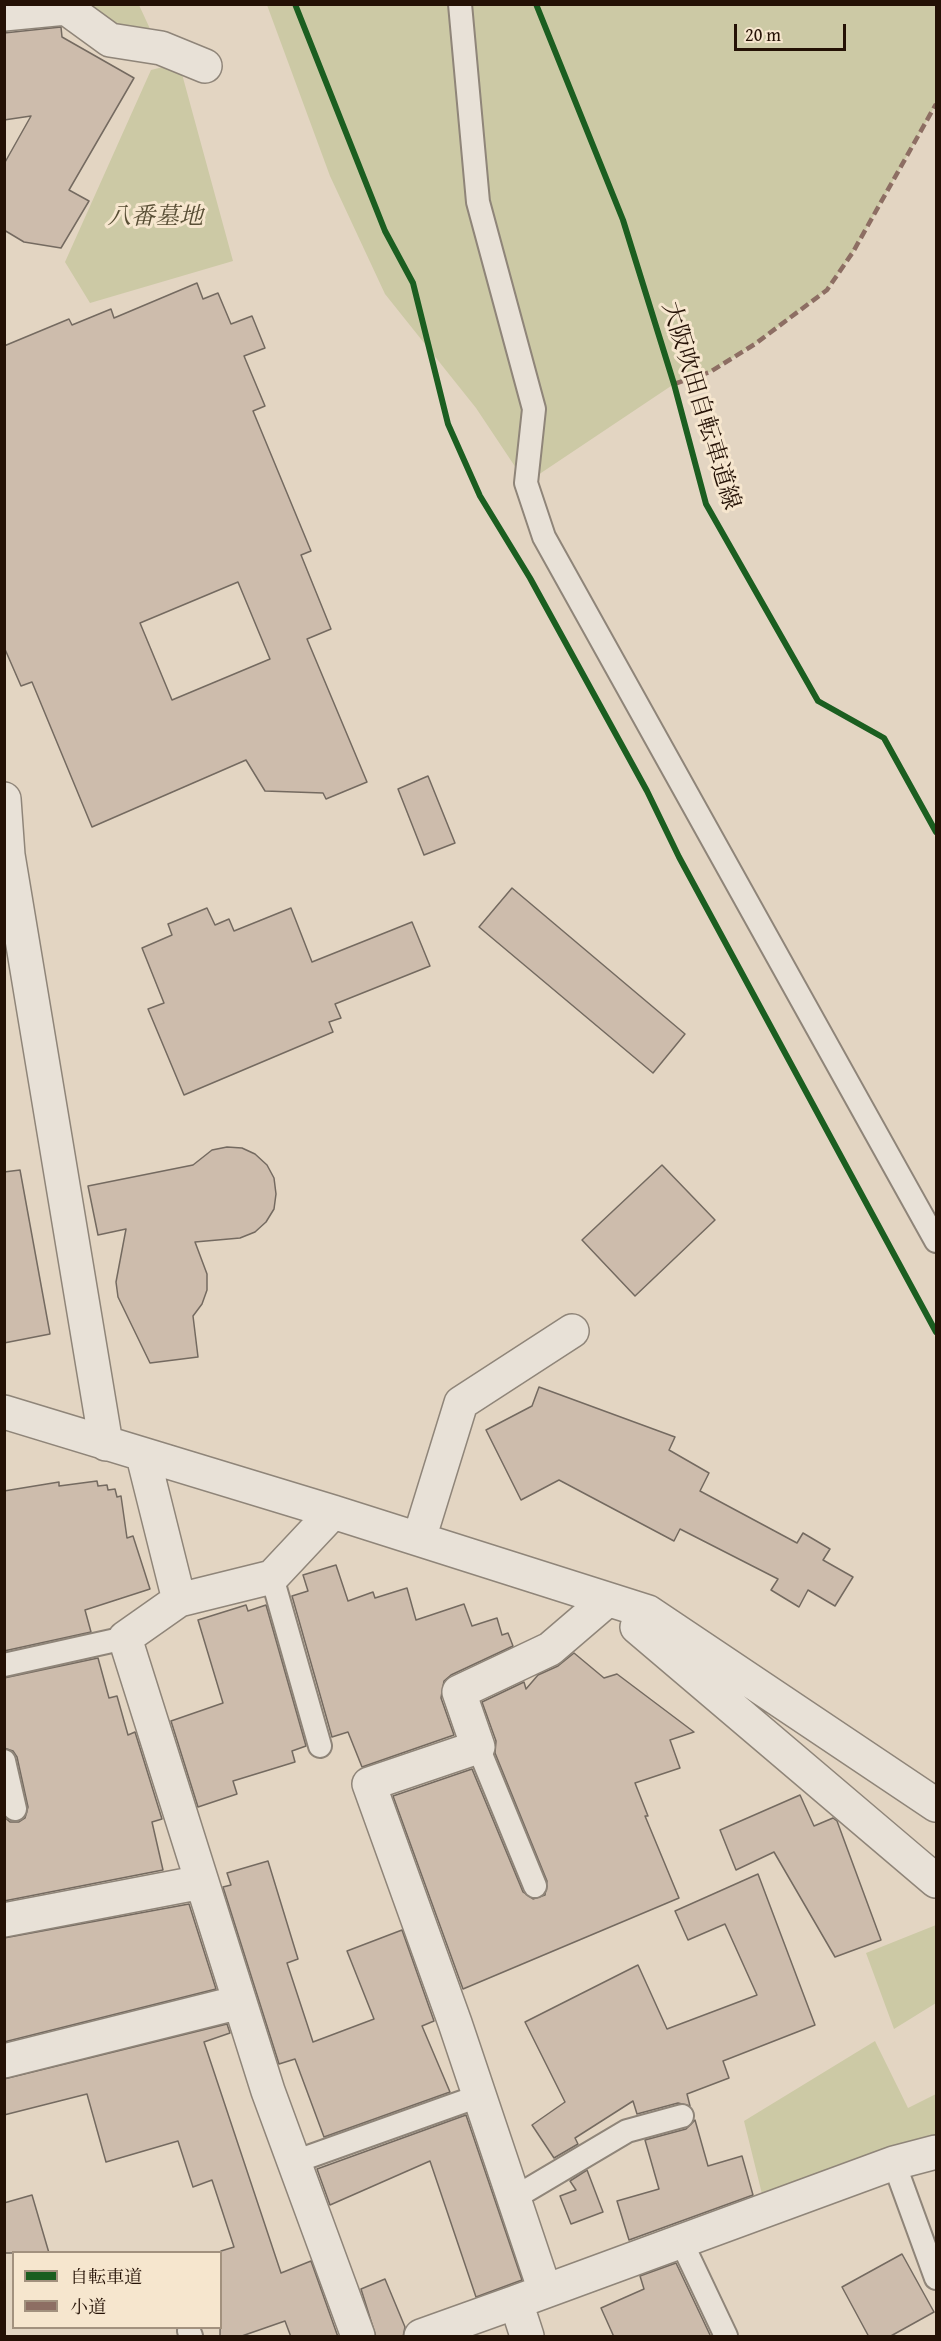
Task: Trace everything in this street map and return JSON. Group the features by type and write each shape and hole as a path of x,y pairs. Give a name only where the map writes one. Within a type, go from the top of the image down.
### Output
{"street":[{"path":"4,14 65,6 110,40 160,48 205,66"},
{"path":"4,799 8,855 106,1444"},
{"path":"419,1539 461,1403 572,1331"},
{"path":"4,1412 142,1456 333,1512 606,1601 648,1612 936,1805"},
{"path":"142,1456 179,1600"},
{"path":"333,1512 272,1577 179,1600 126,1638 240,2002 294,2162 358,2337"},
{"path":"527,2337 530,2296 514,2198 369,1784 478,1747 459,1692 550,1649 606,1601"},
{"path":"606,1601 936,1881"},
{"path":"4,1920 202,1882"},
{"path":"4,2061 240,2002"},
{"path":"421,2337 894,2163 936,2152"}],"lane":[{"path":"460,4 478,202 534,409 526,483 544,537 936,1241"},
{"path":"272,1577 320,1746"},
{"path":"4,1665 126,1638"},
{"path":"478,1747 535,1886"},
{"path":"4,1761 15,1809"},
{"path":"294,2162 479,2096"},
{"path":"514,2198 627,2131 682,2116"},
{"path":"894,2163 936,2278"},
{"path":"681,2241 726,2337"}],"green space":[{"path":"82,5 139,5 151,31 133,35"},
{"path":"267,5 936,5 936,104 853,252 827,290 755,344 710,372 674,384 526,483 476,408 385,294 330,176"},
{"name":"八番墓地","path":"179,63 233,261 90,303 65,262 151,70"},
{"path":"936,1925 936,2003 894,2029 866,1953"},
{"path":"875,2041 908,2108 936,2094 936,2142 763,2198 744,2121"}],"building":[{"path":"61,27 62,37 134,78 69,190 89,201 61,248 24,242 4,230 4,164 31,116 4,120 4,33"},
{"path":"197,283 203,299 218,293 231,324 252,316 265,348 244,356 265,406 253,411 311,551 301,555 331,629 307,639 367,782 326,799 323,793 265,791 246,760 92,827 32,682 21,686 4,647 4,346 69,319 72,325 111,309 114,318","holes":["238,582 270,659 172,700 140,623"]},
{"path":"428,776 455,843 424,855 398,789"},
{"path":"512,888 685,1034 653,1073 479,927"},
{"path":"207,908 215,925 229,919 234,931 291,908 312,962 412,922 430,966 335,1004 341,1018 329,1022 333,1032 184,1095 148,1009 164,1003 142,948 172,935 168,924"},
{"path":"227,1147 242,1148 255,1154 267,1165 274,1178 276,1194 274,1209 266,1222 255,1232 240,1238 195,1242 207,1274 207,1290 202,1304 193,1316 198,1357 150,1363 118,1297 116,1282 126,1229 98,1235 88,1186 193,1165 212,1150"},
{"path":"662,1165 715,1220 635,1296 582,1240"},
{"path":"20,1170 50,1334 4,1343 4,1172"},
{"path":"539,1387 675,1437 669,1450 709,1473 700,1491 797,1543 803,1533 830,1549 823,1560 853,1577 835,1606 808,1590 799,1607 771,1590 778,1579 680,1529 674,1541 559,1480 521,1500 486,1430 532,1406"},
{"path":"97,1481 98,1486 107,1485 108,1490 115,1489 117,1497 121,1496 127,1538 133,1536 150,1589 85,1610 91,1632 4,1651 4,1491 59,1482 59,1486"},
{"path":"336,1565 348,1601 373,1592 375,1598 407,1588 416,1620 464,1604 472,1626 497,1618 502,1635 508,1633 513,1646 451,1675 444,1681 441,1698 454,1735 362,1767 348,1732 332,1737 292,1596 308,1591 303,1575"},
{"path":"246,1605 248,1611 266,1605 306,1746 292,1751 295,1762 233,1781 237,1794 198,1807 171,1721 223,1703 198,1620"},
{"path":"574,1653 604,1678 617,1674 694,1732 670,1740 680,1768 635,1783 648,1816 645,1816 679,1898 463,1989 393,1796 472,1769 523,1892 533,1899 545,1895 547,1881 495,1753 496,1741 482,1702 524,1682 526,1689 538,1675 558,1666"},
{"path":"98,1658 109,1698 117,1696 128,1735 135,1732 162,1819 152,1822 163,1870 4,1901 4,1817 10,1822 19,1822 25,1818 28,1807 17,1757 13,1751 4,1748 4,1678"},
{"path":"800,1795 814,1826 833,1818 837,1821 881,1940 835,1957 774,1852 736,1870 720,1830"},
{"path":"268,1861 298,1959 287,1963 313,2042 374,2019 347,1951 402,1930 434,2021 422,2026 450,2092 324,2137 295,2059 279,2064 223,1887 231,1885 227,1873"},
{"path":"758,1874 815,2025 723,2061 729,2078 687,2094 690,2106 678,2103 637,2114 633,2101 575,2138 578,2144 554,2158 532,2125 565,2102 525,2022 638,1965 667,2029 757,1995 725,1924 688,1940 675,1911"},
{"path":"189,1904 216,1989 4,2042 4,1938"},
{"path":"227,2024 230,2033 204,2042 281,2273 311,2261 338,2337 291,2337 285,2321 239,2337 220,2337 220,2329 222,2329 221,2251 234,2247 212,2180 193,2187 178,2141 106,2162 87,2094 4,2115 4,2079"},
{"path":"466,2115 522,2280 476,2297 430,2161 330,2205 317,2169"},
{"path":"695,2120 708,2166 742,2156 753,2195 629,2240 617,2201 659,2189 645,2140 686,2129"},
{"path":"587,2170 603,2212 571,2224 560,2196 576,2190 570,2181"},
{"path":"32,2195 48,2251 4,2253 4,2203"},
{"path":"902,2254 934,2312 889,2337 869,2337 842,2287"},
{"path":"676,2263 711,2337 614,2337 601,2308 644,2289 640,2276"},
{"path":"385,2279 405,2327 403,2337 376,2337 361,2289"}],"marked path":[{"path":"674,384 710,372 755,344 827,290 853,252 936,104"}],"cycle path":[{"path":"295,4 385,231 413,283 448,424 480,496 530,578 647,791 679,857 936,1332"},
{"name":"大阪吹田自転車道線","path":"536,4 623,220 674,384 706,504 818,701 884,738 936,832"}]}
